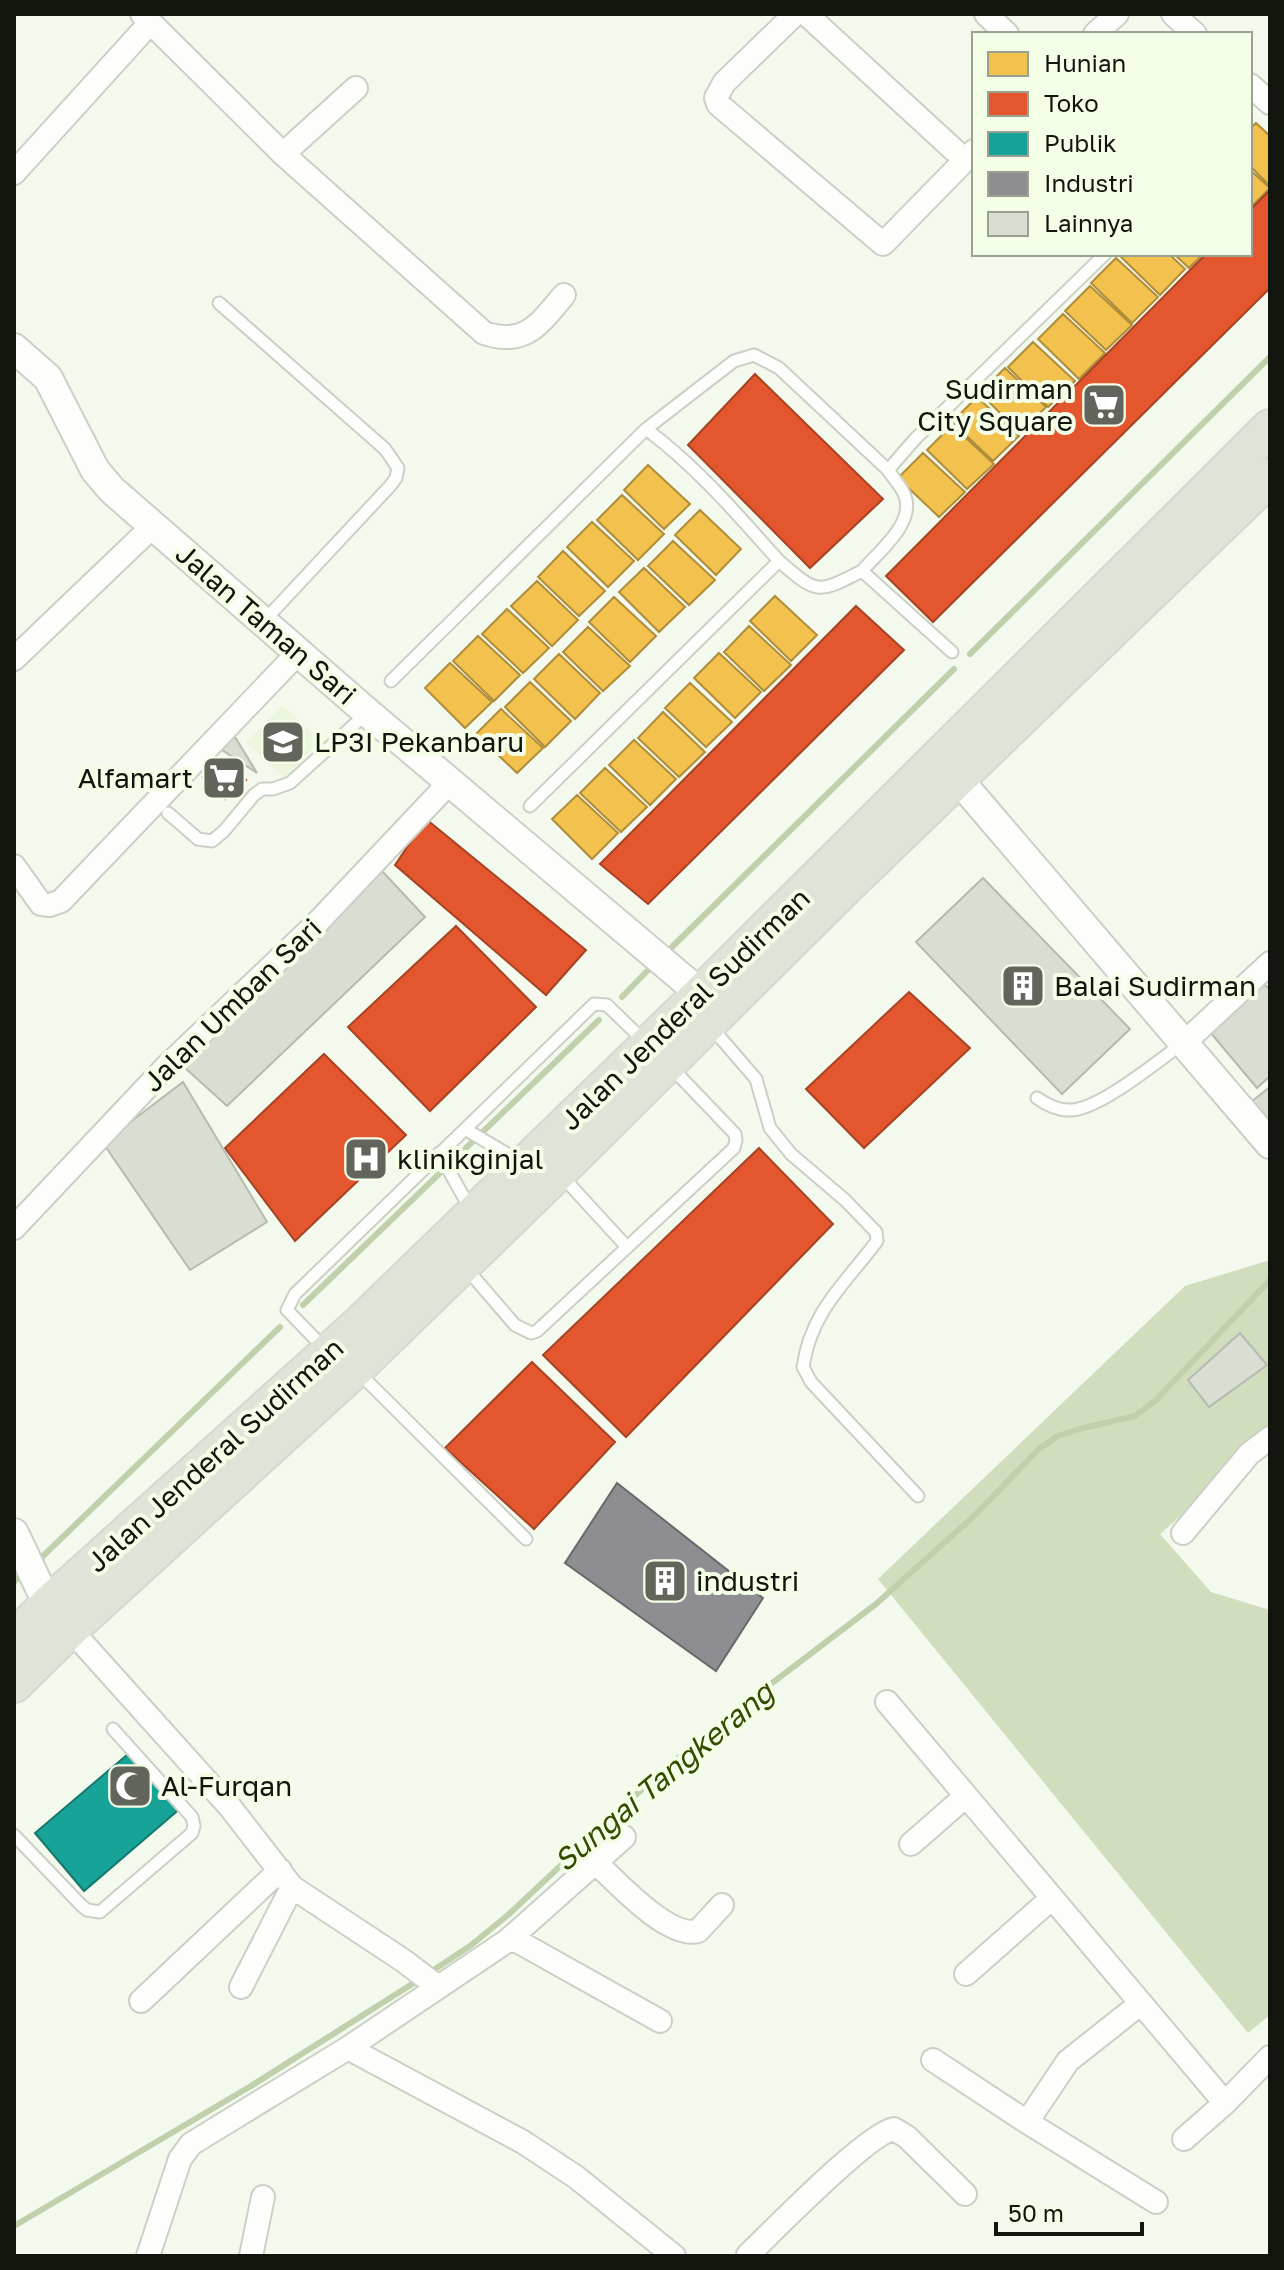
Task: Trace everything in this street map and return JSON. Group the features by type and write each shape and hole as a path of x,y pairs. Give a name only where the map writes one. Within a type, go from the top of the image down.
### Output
{"main road":[{"name":"Jalan Jenderal Sudirman","path":"14,1684 59,1617 341,1361 462,1263 542,1168 704,1009 1270,428"},
{"name":"Jalan Jenderal Sudirman","path":"704,1009 958,779 1270,477"},
{"name":"Jalan Jenderal Sudirman","path":"341,1361 473,1214 542,1168"},
{"name":"Jalan Jenderal Sudirman","path":"14,1639 59,1617"}],"street":[{"path":"795,14 718,92 718,104 883,244 970,155 806,14"},
{"path":"986,14 1005,32"},
{"path":"1097,32 1117,14"},
{"path":"1173,14 1193,32"},
{"path":"14,173 146,18 283,154 484,333 502,339 517,338 541,322 564,295"},
{"path":"1252,87 1270,103"},
{"path":"283,154 356,88"},
{"name":"Jalan Taman Sari","path":"14,348 48,378 95,470 112,490 450,782 704,1009"},
{"path":"14,659 153,526"},
{"path":"14,866 41,904 61,901 298,653"},
{"path":"958,779 1270,1144"},
{"name":"Jalan Umban Sari","path":"14,1228 166,1067 316,924 450,782"},
{"path":"1184,1043 1270,963"},
{"path":"1183,1533 1249,1454 1270,1438"},
{"path":"14,1533 59,1617 230,1807 286,1878 438,1987"},
{"path":"887,1702 1225,2103"},
{"path":"911,1844 966,1796"},
{"path":"148,2256 171,2180 187,2148 348,2048 507,1941 624,1837"},
{"path":"595,1862 656,1917 685,1933 698,1931 722,1905"},
{"path":"241,1987 286,1878"},
{"path":"141,2001 286,1878"},
{"path":"966,1974 1052,1898"},
{"path":"507,1941 517,1941 660,2021"},
{"path":"1027,2122 1068,2061 1140,2004"},
{"path":"348,2048 523,2142 576,2177 674,2256"},
{"path":"1184,2139 1270,2057"},
{"path":"933,2060 1156,2202"},
{"path":"746,2256 885,2130 894,2129 907,2137 965,2194"},
{"path":"251,2256 263,2197"}],"lane":[{"path":"888,470 916,438 1103,256"},
{"path":"219,303 385,449 398,468 390,486 264,621"},
{"path":"391,681 646,429 734,361 754,355 779,368 888,470 903,491 907,500 906,510 897,531 862,571 828,588 816,588 804,583 779,561 707,484 646,429"},
{"path":"530,806 779,561"},
{"path":"862,571 952,652"},
{"path":"168,813 198,839 212,841 254,795 262,789 290,783 368,713"},
{"path":"462,1263 515,1325 531,1333 537,1331 736,1144 735,1134 607,1005 594,1004 291,1299 287,1310 289,1313 526,1539"},
{"path":"704,1009 756,1079 770,1128 791,1154 845,1200 876,1232 877,1241 837,1289 815,1322 803,1367 811,1382 918,1496"},
{"path":"1037,1098 1061,1109 1081,1109 1108,1096 1184,1043"},
{"path":"468,1130 542,1168 627,1247"},
{"path":"441,1156 473,1214"},
{"path":"14,1835 81,1905 87,1910 100,1912 192,1833 192,1817 113,1729"}],"shaded area":[{"name":"LP3I Pekanbaru","path":"282,705 320,740 285,779 246,743"},
{"path":"1270,1260 1270,1437 1160,1534 1211,1592 1270,1610 1270,2015 1248,2033 878,1579 1185,1286"}],"building: Hunian":[{"path":"1256,123 1270,136 1270,186 1252,168 1252,127"},
{"path":"1252,172 1270,188 1252,206"},
{"path":"1120,256 1171,256 1185,269 1160,295"},
{"path":"1176,256 1201,256 1189,268"},
{"path":"1116,258 1158,297 1132,323 1091,283"},
{"path":"1090,286 1132,325 1106,350 1065,311"},
{"path":"1063,314 1105,353 1079,379 1038,339"},
{"path":"1033,342 1075,381 1048,407 1008,367"},
{"path":"1005,368 1046,407 1020,433 980,393"},
{"path":"977,397 1019,436 993,461 952,422"},
{"path":"952,425 994,464 967,489 927,450"},
{"path":"923,453 965,492 939,517 898,478"},
{"path":"648,465 690,504 664,529 624,490"},
{"path":"622,495 664,534 638,560 597,520"},
{"path":"700,510 741,549 716,575 675,535"},
{"path":"592,522 634,561 608,587 567,547"},
{"path":"673,541 715,580 689,605 648,566"},
{"path":"563,551 605,591 579,616 538,577"},
{"path":"644,568 685,607 659,632 619,592"},
{"path":"537,581 578,620 552,646 511,606"},
{"path":"775,596 817,635 791,661 750,621"},
{"path":"614,597 656,636 630,662 589,622"},
{"path":"507,609 549,648 523,673 482,634"},
{"path":"749,626 791,665 764,691 724,652"},
{"path":"588,627 630,666 603,691 563,652"},
{"path":"478,636 520,675 494,701 453,661"},
{"path":"719,653 761,692 735,718 694,678"},
{"path":"559,654 600,693 575,719 534,679"},
{"path":"450,663 492,702 465,728 425,688"},
{"path":"530,682 571,721 545,747 505,707"},
{"path":"690,683 732,722 706,747 665,708"},
{"path":"501,709 543,748 517,773 476,734"},
{"path":"663,712 705,752 679,777 638,738"},
{"path":"634,740 676,779 650,805 609,765"},
{"path":"605,768 647,807 621,832 580,793"},
{"path":"577,795 618,833 592,859 552,819"}],"building: Toko":[{"path":"1270,190 1270,288 933,622 886,576 1204,256 1252,256 1252,208"},
{"path":"755,374 883,499 810,568 688,445"},
{"path":"856,606 904,650 648,904 600,864"},
{"name":"Alfamart","path":"223,760 246,780 225,799 203,777"},
{"path":"426,819 586,950 546,995 395,865"},
{"path":"456,926 536,1007 430,1111 348,1027"},
{"path":"909,992 970,1048 864,1148 806,1089"},
{"path":"324,1054 406,1135 295,1241 225,1148"},
{"path":"759,1148 833,1224 626,1437 543,1355"},
{"path":"532,1362 615,1442 534,1529 445,1448"}],"building: Publik":[{"path":"128,1754 182,1807 84,1891 35,1833"}],"building: Industri":[{"name":"industri","path":"617,1483 763,1598 716,1671 565,1563"}],"building: Lainnya":[{"path":"232,732 257,773 222,750"},
{"path":"382,871 425,917 227,1106 184,1067"},
{"name":"Balai Sudirman","path":"983,878 1130,1029 1062,1094 916,942"},
{"path":"1263,983 1270,990 1270,1076 1257,1088 1210,1032"},
{"path":"183,1082 267,1222 190,1270 103,1143"},
{"path":"1270,1087 1270,1121 1266,1125 1247,1105"},
{"path":"1240,1333 1267,1365 1209,1407 1188,1380"}],"waterway":[{"path":"970,654 1270,357"},
{"path":"669,950 954,669"},
{"path":"622,997 649,969"},
{"path":"303,1305 599,1020"},
{"name":"Sungai Tangkerang","path":"429,1973 470,1946 508,1915 655,1777 734,1712 876,1604 973,1517 1039,1449 1058,1436 1135,1416 1155,1401 1270,1280"},
{"path":"41,1558 280,1327"},
{"path":"14,1582 17,1579"},
{"name":"Sungai Tangkerang","path":"14,2226 251,2086 420,1979"}],"place":[{"name":"Sudirman City Square","path":"1104,405"},
{"name":"LP3I Pekanbaru","path":"283,742"},
{"name":"Alfamart","path":"224,778"},
{"name":"Balai Sudirman","path":"1023,986"},
{"name":"klinikginjal","path":"366,1159"},
{"name":"industri","path":"665,1581"},
{"name":"Al-Furqan","path":"130,1786"}]}
